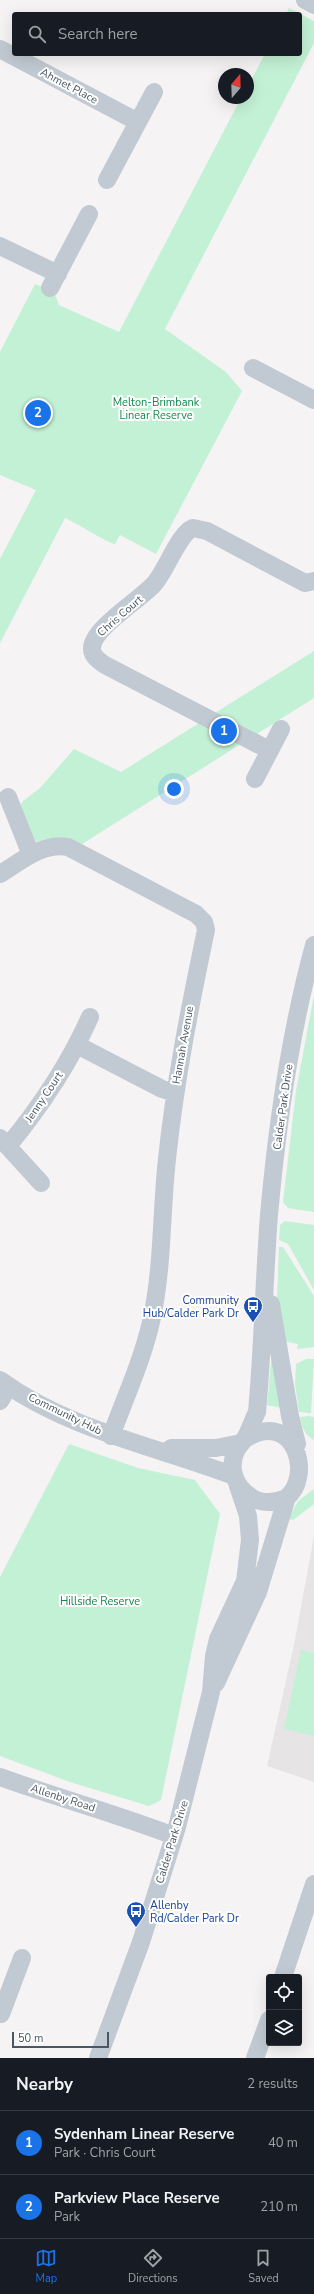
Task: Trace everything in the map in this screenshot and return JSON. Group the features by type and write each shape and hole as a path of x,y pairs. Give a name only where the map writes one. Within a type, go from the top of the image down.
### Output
{"street":[{"path":"305,0 314,5"},
{"name":"Ahmet Place","path":"0,49 12,55"},
{"name":"Ahmet Place","path":"13,56 138,122"},
{"path":"108,180 154,92"},
{"path":"0,246 54,281 89,214"},
{"path":"253,368 314,400"},
{"name":"Chris Court","path":"269,750 105,665 97,659 92,651 92,644 101,630 142,596 155,583 173,556 183,534 193,528 207,531 305,584 314,581"},
{"path":"255,779 281,729"},
{"path":"8,798 31,855"},
{"name":"Hannah Avenue","path":"0,874 39,851 59,845 68,847 196,914 204,922 206,930 175,1093 167,1160 158,1284 151,1323 116,1437"},
{"name":"Calder Park Drive","path":"243,1441 257,1410 269,1214 282,1107 298,1012 314,945"},
{"name":"Jenny Court","path":"41,1183 4,1142 35,1113 77,1045 90,1017"},
{"path":"77,1045 162,1089 175,1093"},
{"name":"Calder Park Drive","path":"266,1272 290,1416 303,1446"},
{"name":"Community Hub","path":"3,1389 75,1422 116,1437 156,1448 235,1479"},
{"path":"267,1430 278,1432 303,1446 305,1465 300,1488 276,1502 264,1502 243,1492 235,1479 233,1459 243,1441 255,1432 267,1430"},
{"name":"Community Hub","path":"156,1448 216,1448 243,1441"},
{"name":"Calder Park Drive","path":"98,2058 123,1994 176,1831 211,1692 214,1656 218,1639 244,1581 248,1560 248,1516 235,1479"},
{"name":"Calder Park Drive","path":"211,1692 258,1592 300,1488"},
{"name":"Allenby Road","path":"0,1777 47,1794 126,1818 176,1831"},
{"path":"284,1974 314,1884"},
{"path":"1,2014 6,1978 22,1958"},
{"path":"255,2058 266,2028"}],"shaded area":[{"path":"314,1536 314,1782 267,1766 295,1640"}],"green space":[{"name":"Melton-Brimbank Linear Reserve","path":"289,8 297,12 287,12"},
{"name":"Melton-Brimbank Linear Reserve","path":"302,15 314,21 314,43 165,329 226,372 242,391 156,554 120,535 115,544 112,543 65,518 0,643 0,559 36,490 0,475 0,352 35,284 54,292 59,305 119,332 238,104 254,104 254,75 264,56 302,56"},
{"path":"314,651 314,698 82,844 58,837 34,842 19,807 23,801 40,788 74,749 121,772"},
{"path":"314,995 314,1212 288,1208 283,1202 296,1091"},
{"path":"285,1221 314,1225 314,1290 288,1244 279,1240 280,1225"},
{"path":"279,1247 283,1247 314,1296 314,1347 297,1349 298,1344 283,1341 277,1298"},
{"path":"273,1340 282,1408 267,1405"},
{"path":"306,1359 314,1359 311,1413 299,1412 295,1384 296,1364"},
{"path":"300,1417 314,1417 314,1440 306,1433"},
{"name":"Hillside Reserve","path":"69,1444 138,1468 195,1480 220,1514 161,1800 149,1806 70,1782 0,1756 0,1577"},
{"path":"314,1489 314,1504 293,1520 288,1519 298,1501"},
{"path":"301,1650 314,1653 314,1736 284,1729"}],"place":[{"name":"Parkview Place Reserve","path":"38,413"},
{"name":"Sydenham Linear Reserve","path":"224,731"},
{"name":"Community Hub/Calder Park Dr","path":"253,1323"},
{"name":"Allenby Rd/Calder Park Dr","path":"136,1928"}]}
